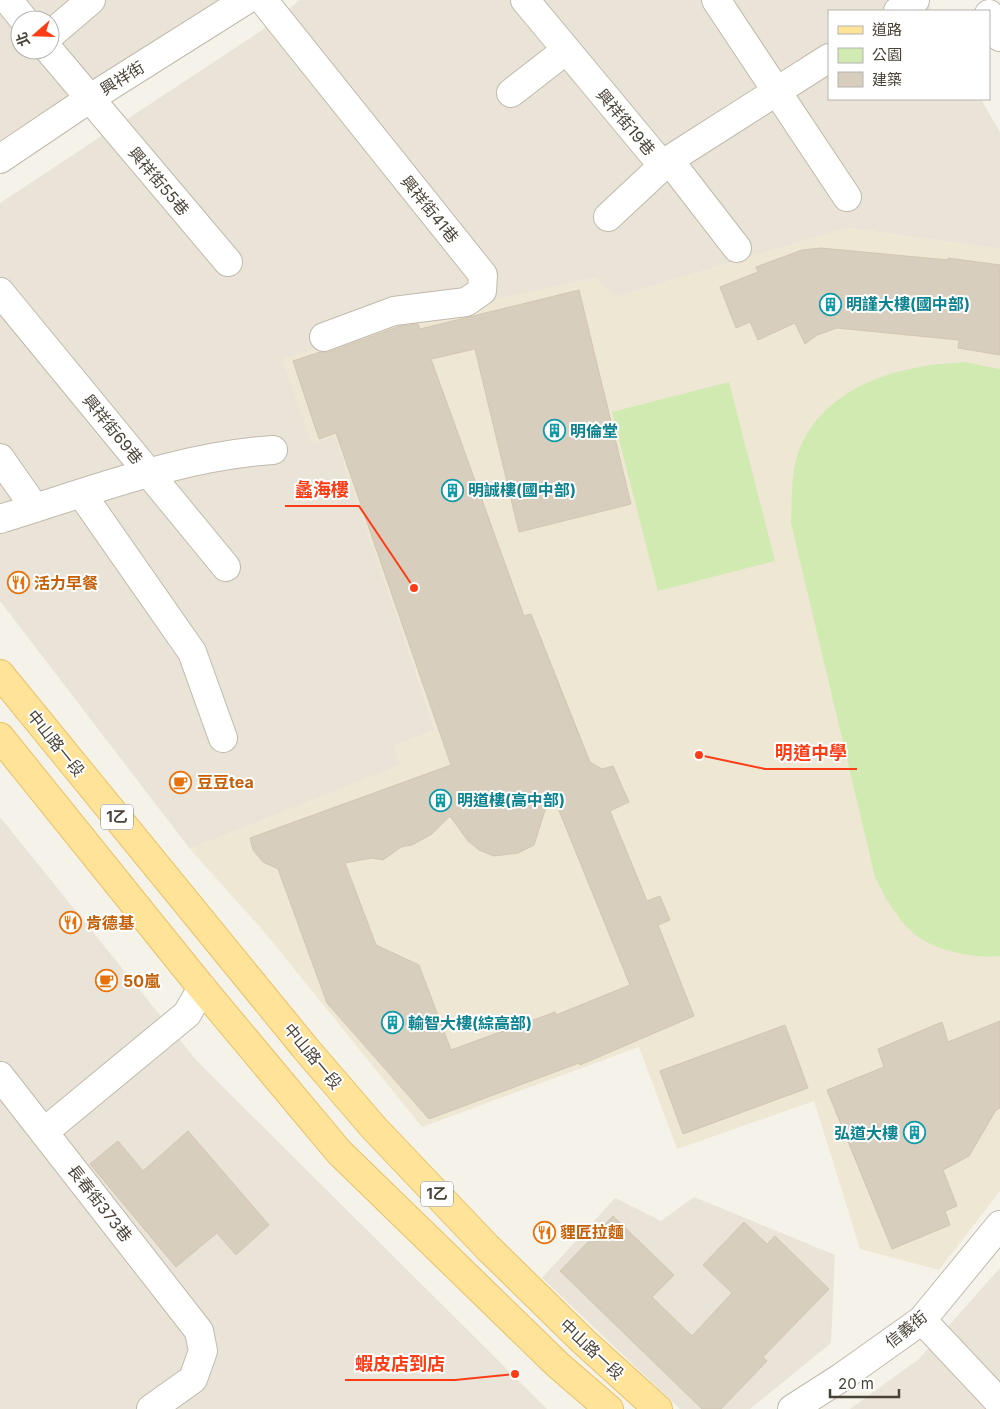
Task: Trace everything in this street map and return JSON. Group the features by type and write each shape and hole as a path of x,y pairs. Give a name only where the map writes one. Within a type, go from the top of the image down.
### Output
{"main road":[{"name":"中山路一段","path":"0,674 294,1034 374,1128 487,1248 583,1341 658,1409"},
{"name":"中山路一段","path":"0,737 202,988 339,1152 558,1365 609,1409"}],"street":[{"path":"8,0 16,10"},
{"path":"60,26 91,0"},
{"name":"興祥街","path":"0,159 89,99 246,0"},
{"name":"興祥街41巷","path":"263,0 482,274 482,291 466,302 394,311 324,337"},
{"name":"興祥街19巷","path":"526,0 565,50 658,160 669,160 828,59"},
{"path":"716,0 847,197"},
{"path":"900,10 915,0"},
{"path":"990,17 1000,38"},
{"path":"511,93 565,50"},
{"name":"興祥街55巷","path":"57,60 228,262"},
{"path":"608,217 669,160 738,248"},
{"name":"興祥街69巷","path":"0,292 226,567"},
{"path":"0,519 81,493 236,452 273,450"},
{"path":"0,458 35,508"},
{"path":"81,493 192,652 223,738"},
{"path":"44,1132 187,1014 202,988"},
{"name":"長春街373巷","path":"0,1076 199,1331 203,1351 193,1379 151,1409"},
{"name":"信義街","path":"792,1409 842,1377 922,1320 1000,1225"},
{"path":"922,1320 1000,1402"}],"shaded area":[{"path":"0,0 226,0 0,151"},
{"path":"300,0 926,0 931,10 828,10 828,100 982,100 1000,132 1000,249 848,228 616,297 595,278 452,310 312,444 335,436 435,730 395,745 401,765 190,849 0,601 0,203 261,31"},
{"path":"848,228 1000,249 1000,1191 939,1270 860,1249 814,1101 677,1149 639,1047 422,1127 266,934 190,849 400,765 394,745 435,730 335,437 312,444 282,359 410,317 596,278 616,297"},
{"path":"0,817 197,1061 547,1409 0,1409"},
{"path":"694,1197 835,1255 831,1343 750,1409 680,1409 542,1278 615,1198 661,1221"},
{"path":"1000,1268 1000,1409 850,1409 919,1359"}],"green space":[{"path":"964,362 1000,369 1000,956 990,957 954,952 930,944 920,938 895,913 875,877 791,523 794,470 800,449 809,430 822,414 838,400 874,380 921,367"},
{"path":"729,382 775,561 658,591 612,412"}],"building":[{"name":"明謹大樓(國中部)","path":"821,248 948,260 948,258 1000,265 1000,355 958,348 959,340 837,328 817,335 805,344 795,323 758,340 750,322 736,328 720,287 758,272 756,267 802,250"},
{"path":"579,290 631,504 519,532 475,349 431,359 524,616 531,614 590,762 602,769 613,766 629,802 610,811 647,901 660,896 670,920 658,925 694,1016 580,1065 579,1063 429,1119 327,1003 278,869 263,862 253,850 250,838 451,765 336,433 319,439 293,361 320,352 329,352 400,326 418,324 420,329","holes":["551,791 630,985 556,1015 555,1012 451,1050 419,965 376,945 345,863 372,858 383,860 401,847 412,845 432,834 450,816 468,841 479,850 494,856 518,853 534,845"]},
{"name":"弘道大樓","path":"1000,1021 1000,1108 996,1110 969,1156 943,1170 957,1206 945,1211 950,1225 892,1249 827,1090 884,1067 878,1049 942,1022 948,1042"},
{"path":"785,1025 808,1088 683,1134 660,1071"},
{"path":"188,1131 269,1225 236,1255 217,1233 176,1267 90,1164 118,1141 143,1171"},
{"path":"613,1216 674,1275 652,1297 692,1336 732,1293 703,1265 744,1222 767,1244 775,1236 829,1289 763,1357 767,1361 721,1409 702,1409 560,1271"}],"place":[{"name":"明謹大樓(國中部)","path":"830,304"},
{"name":"明倫堂","path":"554,431"},
{"name":"明誠樓(國中部)","path":"452,490"},
{"name":"活力早餐","path":"18,583"},
{"name":"蠡海樓","path":"414,588"},
{"name":"明道中學","path":"699,755"},
{"name":"豆豆tea","path":"181,782"},
{"name":"明道樓(高中部)","path":"441,800"},
{"name":"肯德基","path":"70,923"},
{"name":"50嵐","path":"107,981"},
{"name":"輸智大樓(綜高部)","path":"392,1023"},
{"name":"弘道大樓","path":"914,1133"},
{"name":"貍匠拉麵","path":"544,1232"},
{"name":"蝦皮店到店","path":"515,1374"}]}
